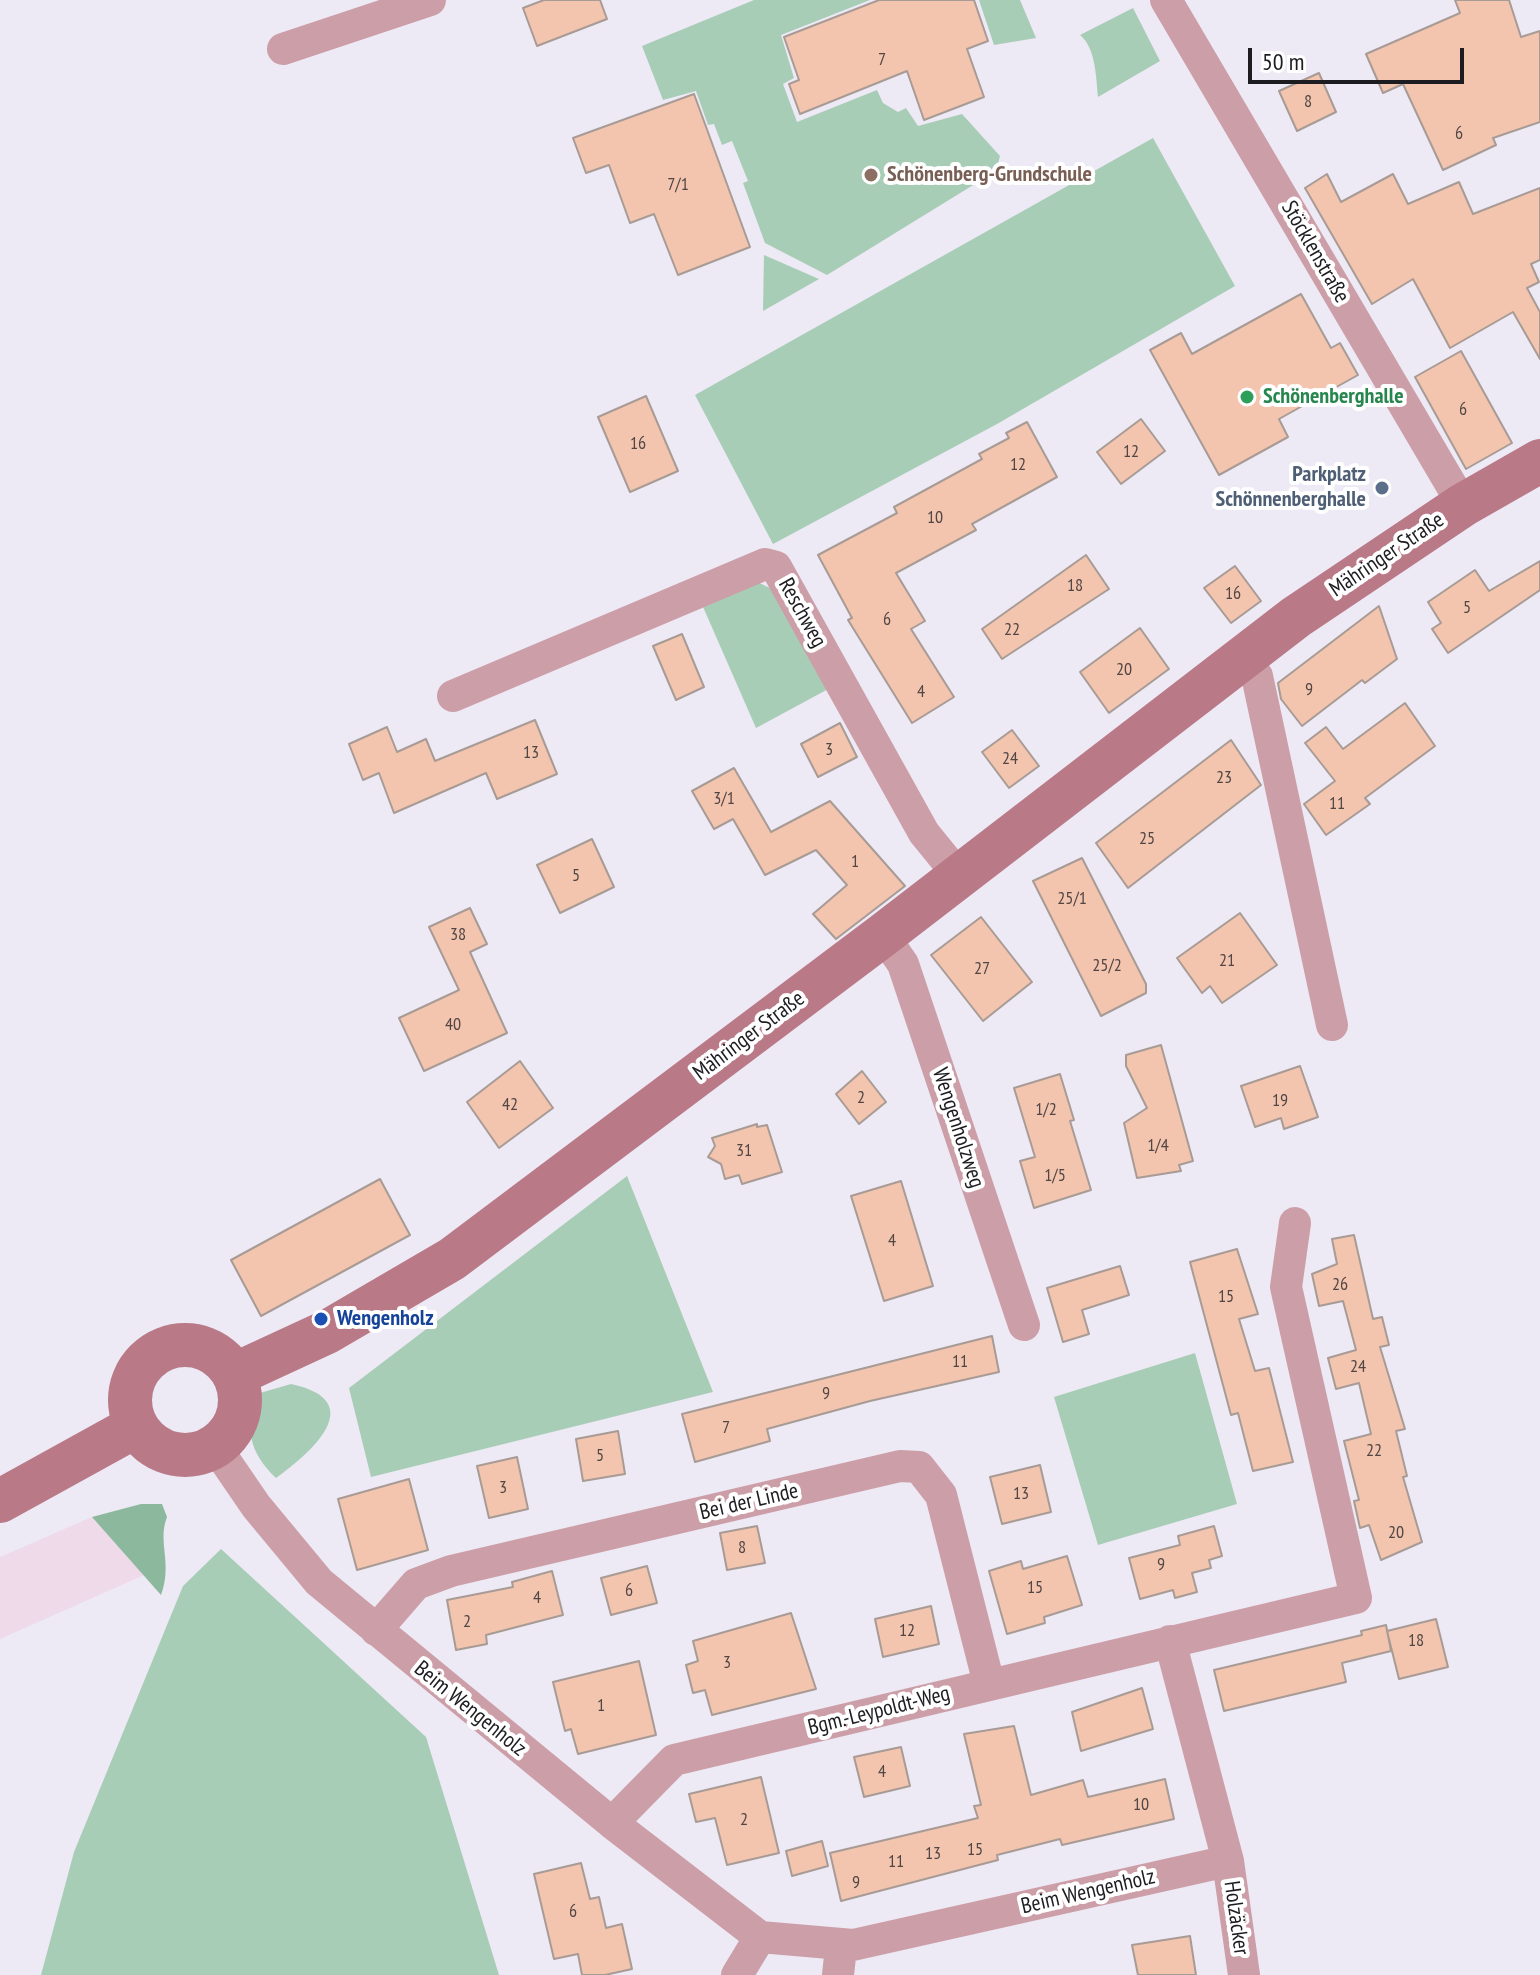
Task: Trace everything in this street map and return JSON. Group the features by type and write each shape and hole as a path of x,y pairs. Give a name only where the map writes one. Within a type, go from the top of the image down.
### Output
{"street":[{"path":"283,49 430,0"},
{"name":"Stöcklenstraße","path":"1166,0 1463,505"},
{"name":"Mähringer Straße","path":"234,1375 327,1332 452,1259 883,935 1241,658 1345,582 1463,505 1540,461"},
{"name":"Reschweg","path":"453,696 765,564 776,567 924,833 959,876"},
{"path":"1241,658 1257,676 1332,1025"},
{"name":"Wengenholzweg","path":"883,935 903,964 1024,1325"},
{"name":"Bgm.-Leypoldt-Weg","path":"612,1823 674,1760 1356,1598 1286,1287 1295,1223"},
{"path":"195,1346 211,1352 234,1375 239,1406 227,1435 215,1446 187,1455 171,1453 145,1438 136,1426 130,1409 130,1391 136,1374 162,1350 195,1346"},
{"path":"0,1501 136,1426"},
{"name":"Beim Wengenholz","path":"215,1446 256,1506 319,1582 612,1823 760,1937 840,1961 1228,1861"},
{"name":"Bei der Linde","path":"376,1630 416,1584 451,1571 900,1466 919,1467 941,1495 989,1684"},
{"path":"1170,1641 1228,1861"},
{"name":"Holzäcker","path":"1228,1861 1244,1975"},
{"path":"737,1975 760,1937"}],"shaded area":[{"path":"92,1517 144,1575 0,1639 0,1557"}],"green space":[{"path":"754,0 870,0 781,35 794,78 783,84 797,122 877,90 883,103 898,112 906,108 918,126 962,114 1000,156 996,171 827,275 765,243 743,183 748,181 732,141 722,145 714,124 708,125 696,91 663,100 642,46"},
{"path":"979,0 1020,0 1036,38 994,45"},
{"path":"1133,8 1160,61 1098,97 1092,55 1080,35"},
{"path":"1153,138 1235,286 997,424 773,544 695,395"},
{"path":"764,255 819,279 763,311"},
{"path":"749,578 774,590 832,687 756,728 700,600"},
{"path":"627,1176 713,1392 371,1477 349,1388"},
{"path":"1195,1353 1237,1504 1098,1545 1054,1397"},
{"path":"291,1384 315,1392 327,1402 330,1415 317,1442 276,1478 260,1459 250,1428 260,1393"},
{"path":"141,1504 162,1504 167,1517 164,1526 166,1573 161,1595 92,1517"},
{"path":"221,1549 426,1737 499,1975 41,1975 74,1852 183,1586"}],"building":[{"path":"544,0 600,0 607,19 537,46 523,8"},
{"path":"879,0 974,0 988,41 967,49 984,97 924,120 907,71 800,114 789,84 799,80 784,37"},
{"path":"1455,0 1509,0 1521,37 1540,31 1540,122 1493,138 1496,145 1443,170 1403,84 1383,93 1366,54 1460,13"},
{"path":"1319,73 1336,112 1297,131 1279,91"},
{"path":"694,94 750,247 678,275 654,214 630,223 609,165 586,173 573,138"},
{"path":"1327,174 1341,202 1393,174 1408,204 1459,182 1473,214 1540,188 1540,260 1531,264 1539,282 1527,288 1540,312 1540,359 1513,312 1450,348 1413,279 1372,304 1305,188"},
{"name":"Schönenberghalle","path":"1301,294 1331,348 1340,343 1358,375 1279,419 1288,437 1219,475 1150,350 1181,333 1192,354"},
{"path":"1461,351 1512,443 1466,469 1415,377"},
{"path":"646,396 678,471 630,492 598,417"},
{"path":"1141,419 1165,451 1121,484 1097,452"},
{"path":"1027,422 1057,477 972,524 976,530 896,573 925,621 911,629 954,697 912,723 848,620 852,618 818,555 897,513 894,507 982,459 979,454 1009,438 1006,433"},
{"path":"1086,555 1109,589 1002,659 982,629"},
{"path":"1540,561 1540,590 1448,653 1432,629 1441,623 1428,602 1475,570 1489,591"},
{"path":"1235,566 1261,601 1231,623 1204,588"},
{"path":"1379,606 1397,659 1365,683 1362,680 1302,726 1281,699 1278,683"},
{"path":"1140,628 1169,669 1109,713 1080,672"},
{"path":"682,634 704,687 676,700 653,646"},
{"path":"1405,703 1435,746 1365,798 1370,804 1326,835 1304,804 1335,781 1305,743 1326,727 1343,749"},
{"path":"535,720 557,774 497,799 486,773 394,813 379,773 363,780 349,744 387,727 397,752 426,739 435,761"},
{"path":"840,723 857,757 818,777 801,744"},
{"path":"1012,730 1039,766 1009,788 982,752"},
{"path":"1231,740 1261,785 1128,888 1096,843"},
{"path":"734,768 771,832 830,801 905,886 836,939 813,914 847,885 816,850 765,875 733,819 714,829 692,791"},
{"path":"592,839 614,887 560,913 537,865"},
{"path":"1082,858 1146,984 1146,993 1101,1016 1033,881"},
{"path":"470,908 487,944 470,952 507,1033 424,1071 399,1018 459,990 429,927"},
{"path":"1240,913 1277,965 1222,1003 1210,986 1202,993 1177,958"},
{"path":"981,917 1032,982 983,1021 931,955"},
{"path":"1161,1045 1193,1161 1179,1165 1181,1171 1137,1178 1124,1123 1147,1108 1126,1066 1126,1055"},
{"path":"520,1061 553,1108 499,1148 467,1102"},
{"path":"1300,1066 1318,1117 1284,1129 1281,1118 1255,1127 1241,1086"},
{"path":"862,1071 886,1102 859,1124 836,1094"},
{"path":"1060,1074 1074,1120 1070,1121 1091,1190 1034,1208 1020,1161 1035,1157 1014,1088"},
{"path":"757,1124 757,1127 767,1125 782,1172 742,1184 739,1175 725,1179 721,1164 708,1157 715,1146 712,1138"},
{"path":"380,1179 410,1235 261,1316 231,1260"},
{"path":"901,1181 933,1286 884,1301 851,1196"},
{"path":"1354,1235 1373,1319 1382,1317 1389,1345 1380,1347 1405,1429 1396,1431 1407,1476 1403,1477 1422,1542 1381,1560 1369,1525 1360,1528 1354,1501 1359,1500 1344,1441 1371,1434 1359,1383 1336,1389 1328,1358 1356,1350 1343,1301 1319,1306 1312,1274 1337,1264 1332,1239"},
{"path":"1237,1249 1258,1314 1239,1319 1255,1371 1269,1368 1293,1462 1253,1471 1238,1413 1231,1415 1190,1262"},
{"path":"1120,1266 1129,1295 1082,1310 1089,1334 1063,1342 1047,1288"},
{"path":"992,1336 999,1372 870,1401 767,1429 770,1441 695,1462 682,1414"},
{"path":"618,1431 625,1474 583,1481 576,1439"},
{"path":"517,1457 528,1509 489,1518 477,1466"},
{"path":"1040,1465 1051,1512 1002,1524 990,1477"},
{"path":"409,1479 428,1550 357,1570 338,1499"},
{"path":"757,1526 765,1563 727,1570 720,1533"},
{"path":"1214,1526 1222,1556 1209,1560 1211,1568 1192,1573 1197,1592 1175,1598 1173,1590 1140,1599 1129,1558 1180,1545 1178,1536"},
{"path":"1067,1556 1082,1605 1044,1617 1045,1623 1007,1634 989,1571 1021,1561 1023,1569"},
{"path":"647,1566 657,1603 611,1615 601,1578"},
{"path":"552,1571 563,1615 486,1635 487,1644 456,1650 447,1600 513,1587 512,1582"},
{"path":"931,1606 939,1644 883,1657 875,1619"},
{"path":"791,1613 816,1689 712,1715 705,1690 693,1693 686,1665 698,1661 693,1641"},
{"path":"1436,1619 1448,1667 1399,1679 1387,1631"},
{"path":"1386,1625 1391,1651 1342,1663 1346,1682 1224,1711 1214,1670 1362,1635 1361,1631"},
{"path":"639,1661 656,1735 578,1754 571,1729 565,1731 553,1682"},
{"path":"1142,1688 1153,1729 1081,1751 1072,1712"},
{"path":"1014,1726 1031,1795 1083,1780 1088,1797 1165,1779 1174,1819 1062,1845 1060,1839 997,1855 998,1860 841,1901 830,1853 978,1818 974,1806 981,1805 964,1734"},
{"path":"901,1747 910,1786 864,1797 854,1757"},
{"path":"761,1777 779,1853 727,1865 715,1818 696,1822 689,1794"},
{"path":"822,1841 828,1866 792,1876 786,1851"},
{"path":"581,1863 590,1899 599,1897 606,1928 622,1924 632,1969 605,1975 582,1975 578,1954 554,1959 534,1874"},
{"path":"1190,1936 1196,1975 1138,1975 1132,1945"}],"place":[{"name":"Schönenberg-Grundschule","path":"871,175"},
{"name":"Schönenberghalle","path":"1247,397"},
{"name":"Parkplatz Schönnenberghalle","path":"1382,488"},
{"name":"Wengenholz","path":"321,1319"}]}
